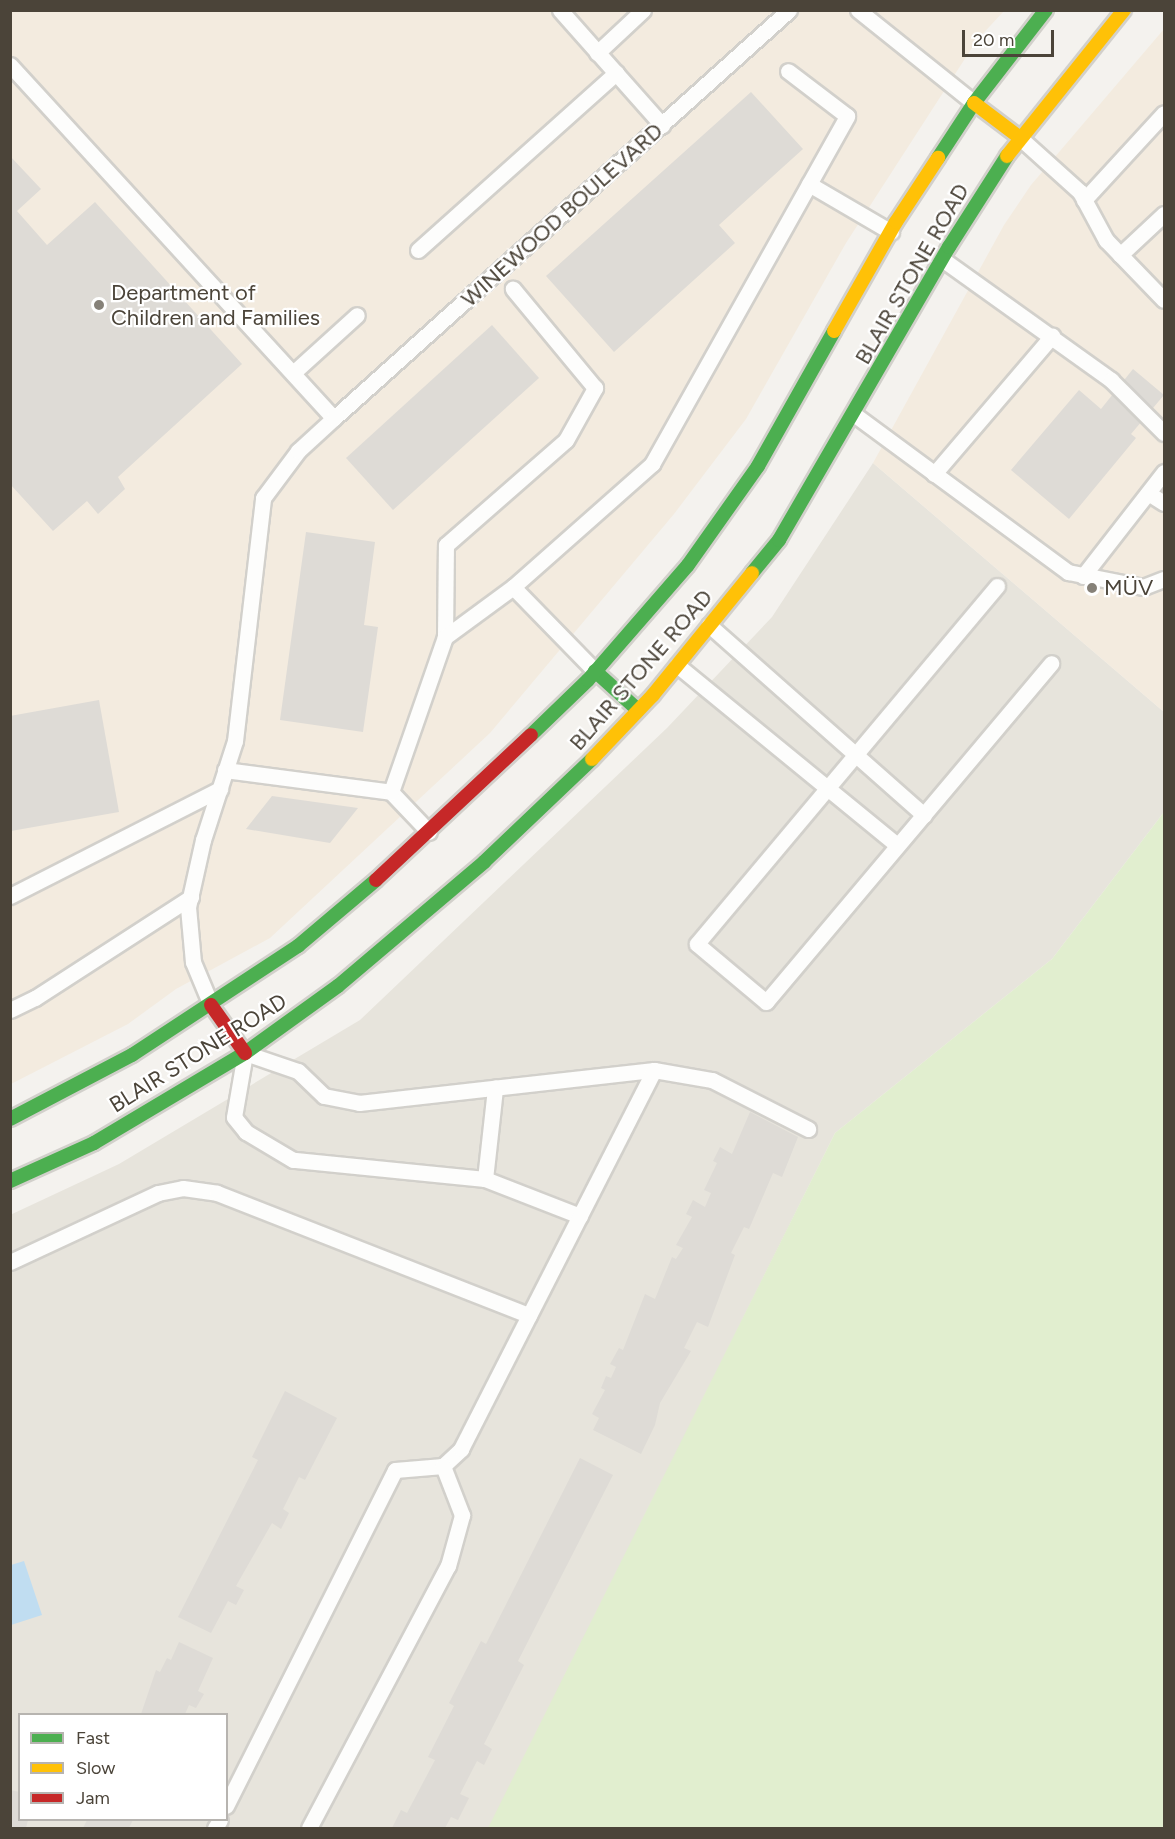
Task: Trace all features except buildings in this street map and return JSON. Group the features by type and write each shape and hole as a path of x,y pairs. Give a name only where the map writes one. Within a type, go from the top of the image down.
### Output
{"main road":[{"name":"BLAIR STONE ROAD","path":"10,1119 132,1055 298,946 429,832 595,672 688,565 758,466 891,232 974,103 1046,10"},
{"name":"BLAIR STONE ROAD","path":"10,1181 94,1143 245,1053 338,986 484,862 579,773 639,710 779,540 855,415 942,259 1019,137 1124,10"},
{"path":"974,103 1019,137"},
{"path":"595,672 639,710"},
{"path":"211,1005 245,1053"}],"lane":[{"path":"560,10 662,125"},
{"path":"597,53 643,10"},
{"name":"WINEWOOD BOULEVARD","path":"211,1005 193,962 191,897 235,741 263,498 298,451 789,10"},
{"path":"858,10 974,103"},
{"path":"10,65 334,418"},
{"path":"445,637 513,587 652,464 847,116 788,71"},
{"path":"418,250 616,73"},
{"path":"1084,200 1164,113"},
{"path":"1019,137 1084,200 1106,240 1164,300"},
{"path":"809,184 891,232"},
{"path":"1120,255 1164,214"},
{"path":"942,259 1052,336 1110,380 1164,434"},
{"path":"391,792 445,637 446,545 566,440 595,388 513,290"},
{"path":"293,373 357,315"},
{"path":"934,474 1052,336"},
{"path":"855,415 1068,573 1143,587 1164,579"},
{"path":"1083,576 1164,472"},
{"path":"1148,493 1164,503"},
{"path":"997,586 698,944 766,1002 1051,663"},
{"path":"513,587 595,672"},
{"path":"709,626 924,814"},
{"path":"677,665 897,846"},
{"path":"225,770 391,792 429,832"},
{"path":"10,896 220,789"},
{"path":"10,1010 35,998 191,897"},
{"path":"580,1216 485,1179 293,1160 246,1132 234,1117 245,1053 298,1071 324,1096 359,1103 654,1070 712,1080 808,1129"},
{"path":"228,1802 395,1470 443,1466 461,1449 654,1070"},
{"path":"485,1179 495,1088"},
{"path":"10,1262 158,1192 183,1188 217,1193 529,1315"},
{"path":"309,1828 447,1566 462,1515 443,1466"}],"shaded area":[{"path":"11,11 1004,11 977,40 846,243 746,419 674,514 490,733 270,938 176,989 128,1024 11,1084"},
{"name":"MÜV","path":"1164,29 1164,712 873,463 1004,225 1031,185"},
{"path":"873,463 1164,712 1164,812 1052,959 835,1133 490,1828 11,1828 10,1215 119,1164 360,1020 667,728 772,617"}],"green space":[{"path":"1164,812 1164,1828 488,1828 835,1133 1052,959"}],"water":[{"path":"24,1561 42,1615 11,1625 11,1565"}],"traffic: fast":[{"path":"938,158 974,103 1046,10"},
{"path":"752,573 779,540 949,247 1007,156"},
{"path":"531,735 588,680 688,565 758,466 834,331"},
{"path":"595,671 638,710"},
{"path":"10,1181 94,1143 245,1053 338,986 484,862 592,759"},
{"path":"10,1119 132,1055 298,946 376,880"}],"traffic: slow":[{"path":"1007,156 1124,10"},
{"path":"974,103 1019,137"},
{"path":"834,331 896,222 938,158"},
{"path":"592,759 653,695 752,573"}],"traffic: jam":[{"path":"376,880 531,735"},
{"path":"211,1005 245,1053"}],"place":[{"name":"Department of Children and Families","path":"99,305"},
{"name":"MÜV","path":"1092,588"}]}
